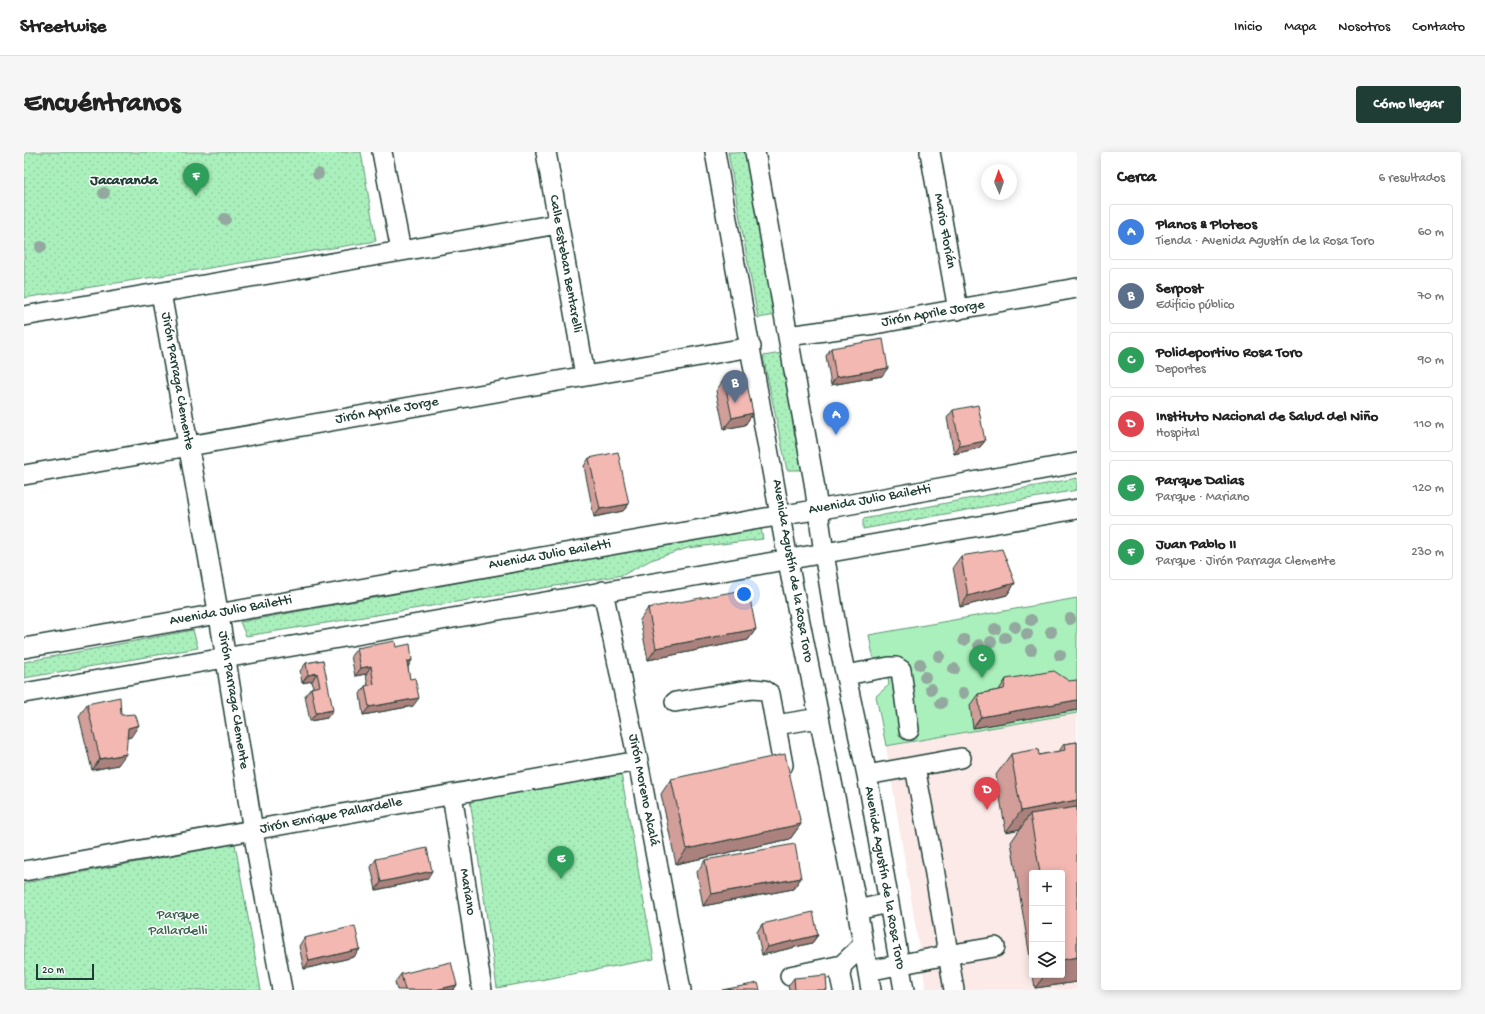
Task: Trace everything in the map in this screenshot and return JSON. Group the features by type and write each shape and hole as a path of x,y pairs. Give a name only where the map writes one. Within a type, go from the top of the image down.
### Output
{"street":[{"path":"382,152 401,251"},
{"name":"Calle Esteban Bentarelli","path":"546,152 585,375"},
{"name":"Avenida Agustín de la Rosa Toro","path":"715,152 788,558 857,910 871,990"},
{"name":"Avenida Agustín de la Rosa Toro","path":"754,152 788,336 818,509 824,553 866,775 904,990"},
{"name":"Mario Florián","path":"930,152 958,310"},
{"path":"24,316 558,224"},
{"name":"Jirón Aprile Jorge","path":"788,336 875,324 1077,288"},
{"name":"Jirón Parraga Clemente","path":"161,293 219,614 254,831 282,990"},
{"name":"Jirón Aprile Jorge","path":"24,475 585,375 751,347"},
{"name":"Avenida Julio Bailetti","path":"24,648 1077,463"},
{"path":"24,693 788,558 1077,509"},
{"name":"Jirón Moreno Alcalá","path":"603,591 638,761 678,990"},
{"path":"846,675 889,667 896,667 901,670 909,730"},
{"path":"675,702 753,690 764,690 770,694 783,765"},
{"path":"776,725 819,718"},
{"path":"866,775 961,758"},
{"name":"Jirón Enrique Pallardelle","path":"24,871 638,761"},
{"path":"915,767 934,868 947,955 954,990"},
{"name":"Mariano","path":"452,794 482,990"},
{"path":"857,910 889,903"},
{"path":"790,976 813,978 842,965 863,945"},
{"path":"868,971 995,947"},
{"path":"842,965 840,976 843,990"}],"shaded area":[{"path":"1077,713 1077,990 926,990 886,747"}],"green space":[{"path":"24,152 361,152 376,241 24,298"},
{"path":"728,152 747,152 777,315 758,318"},
{"path":"782,353 809,470 787,470 763,356"},
{"path":"1077,478 1077,490 863,529 863,519"},
{"path":"761,528 763,539 688,548 651,560 623,575 246,636 240,622"},
{"path":"1077,598 1077,713 886,746 876,696 889,685 887,670 876,672 869,635"},
{"path":"193,630 198,648 24,678 24,662"},
{"path":"621,773 654,959 497,988 470,800"},
{"name":"Parque Pallardelli","path":"235,844 261,990 24,990 24,883"}],"building":[{"path":"883,339 888,368 836,377 831,348"},
{"path":"745,375 753,413 732,418 724,379"},
{"path":"978,405 985,441 960,446 953,410"},
{"path":"618,452 629,504 600,509 589,458"},
{"path":"1002,549 1015,583 968,596 961,556"},
{"path":"748,589 756,629 656,648 648,608"},
{"path":"395,641 396,647 410,644 412,660 407,662 410,679 415,678 419,698 369,707 365,686 374,684 371,666 361,668 357,648"},
{"path":"323,660 333,710 316,713 311,688 320,686 317,673 308,675 306,663"},
{"path":"1054,671 1069,681 1077,680 1077,700 981,717 978,694 1004,689 1006,679"},
{"path":"120,697 121,715 135,714 139,725 128,728 126,754 100,759 87,704"},
{"path":"1077,742 1077,800 1021,811 1011,754 1038,749 1039,755 1065,750 1064,744"},
{"path":"785,754 801,824 687,849 671,779"},
{"path":"1077,807 1077,957 1065,959 1065,870 1039,870 1030,814"},
{"path":"795,844 801,878 711,894 705,860"},
{"path":"427,848 432,871 381,882 376,859"},
{"path":"813,912 818,935 767,947 762,924"},
{"path":"355,926 360,949 309,961 304,938"},
{"path":"451,962 457,985 435,990 405,990 401,974"},
{"path":"826,975 827,990 795,990 794,978"},
{"path":"758,983 760,990 722,990"}],"place":[{"name":"Juan Pablo II","path":"196,196"},
{"name":"Serpost","path":"735,403"},
{"name":"Planos & Ploteos","path":"836,435"},
{"name":"Polideportivo Rosa Toro","path":"982,678"},
{"name":"Instituto Nacional de Salud del Niño","path":"987,810"},
{"name":"Parque Dalias","path":"561,879"}],"district":[{"name":"Jacaranda","path":"124,181"}]}
